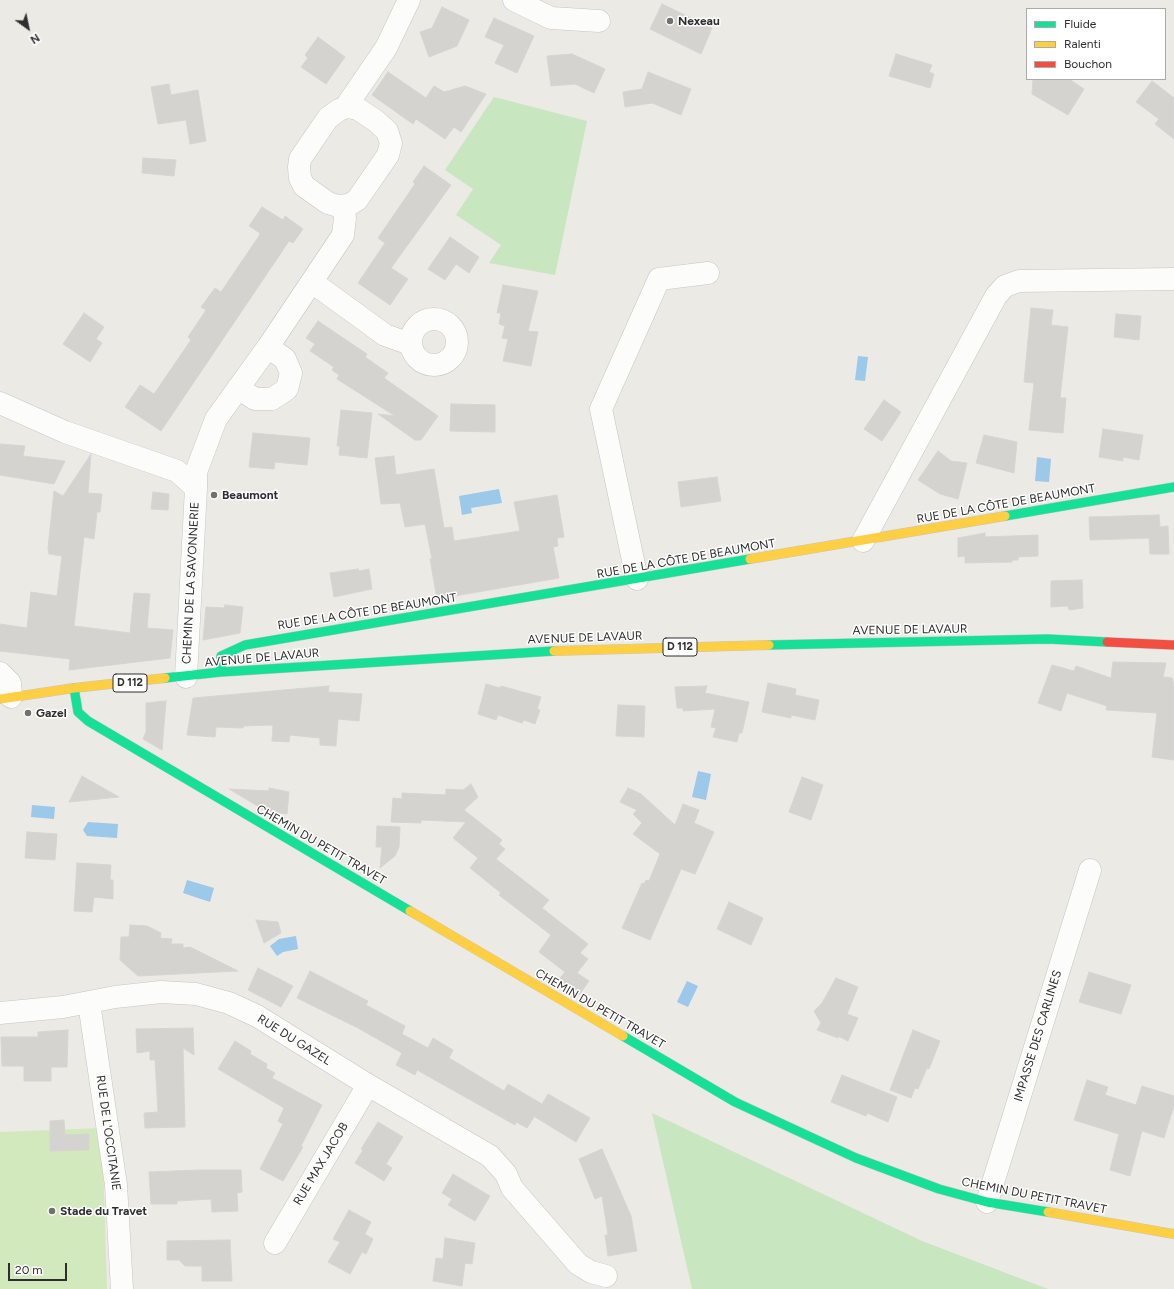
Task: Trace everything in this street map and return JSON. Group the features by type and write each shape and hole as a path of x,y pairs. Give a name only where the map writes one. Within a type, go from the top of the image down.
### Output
{"street":[{"path":"347,107 386,48 409,0"},
{"path":"514,0 551,18 599,21"},
{"path":"347,107 358,109 376,121 387,131 391,143 388,155 357,200 343,206 328,202 304,186 300,178 299,167 300,159 328,118 339,110 347,107"},
{"path":"196,488 196,472 216,419 268,348 343,235 345,218 343,206"},
{"path":"637,579 601,409 659,279 708,273"},
{"path":"863,541 996,296 1005,286 1019,281 1174,279"},
{"path":"312,282 386,335 410,344"},
{"path":"238,388 255,400 272,400 287,389 292,373 285,359 268,348"},
{"name":"CHEMIN DE LA SAVONNERIE","path":"0,403 65,432 177,471 196,488 186,677"},
{"name":"RUE DE LA CÔTE DE BEAUMONT","path":"221,672 221,656 245,645 1174,488"},
{"name":"AVENUE DE LAVAUR","path":"6,698 74,688 221,672 445,657 619,648 1048,639 1174,645"},
{"path":"0,673 10,683 6,698"},
{"name":"CHEMIN DU PETIT TRAVET","path":"74,688 78,712 88,721 735,1102 856,1158 898,1175 939,1189 987,1202 1174,1234"},
{"name":"IMPASSE DES CARLINES","path":"987,1202 1090,870"},
{"name":"RUE DU GAZEL","path":"0,1013 89,1003 161,992 196,994 229,1003 257,1016 368,1085 490,1156 499,1164 506,1174 512,1188 578,1264 592,1272 606,1276"},
{"name":"RUE DE L'OCCITANIE","path":"89,1003 116,1185 122,1289"},
{"name":"RUE MAX JACOB","path":"275,1243 368,1085"}],"green space":[{"path":"494,97 587,121 555,275 489,263 501,245 456,215 473,189 445,170"},
{"path":"652,1113 922,1241 1048,1289 692,1289"},
{"name":"Stade du Travet","path":"102,1128 107,1289 0,1289 0,1132"}],"water":[{"path":"858,356 868,357 865,381 855,380"},
{"path":"1037,457 1051,459 1049,482 1035,481"},
{"path":"499,489 502,503 471,508 472,513 462,515 459,496"},
{"path":"698,771 711,774 706,800 692,797"},
{"path":"32,805 55,807 54,819 31,817"},
{"path":"88,822 118,824 117,838 87,836 83,830"},
{"path":"187,880 214,888 210,902 183,893"},
{"path":"296,936 298,949 283,952 277,956 270,946 279,939"},
{"path":"687,981 698,986 688,1007 677,1002"}],"building":[{"path":"662,4 712,28 701,54 650,29"},
{"path":"442,7 469,20 457,46 429,57 420,32 432,28"},
{"path":"494,18 534,36 517,73 495,63 504,45 485,37"},
{"path":"318,37 345,57 326,84 301,67 308,58 305,55"},
{"path":"572,54 605,69 594,93 575,84 551,86 547,56"},
{"path":"896,54 932,65 929,72 934,74 930,88 889,76"},
{"path":"388,72 426,98 434,86 444,92 465,86 486,94 461,132 454,127 445,139 416,119 413,124 372,95"},
{"path":"648,72 691,89 681,115 652,103 625,107 623,92 642,89"},
{"path":"1033,80 1070,80 1084,89 1068,115 1032,94"},
{"path":"1152,81 1174,98 1174,139 1155,124 1159,119 1136,102"},
{"path":"169,84 171,95 198,90 206,141 190,144 186,120 158,124 151,87"},
{"path":"143,158 176,160 174,176 142,173"},
{"path":"424,166 451,185 391,268 408,279 390,305 358,283 385,243 378,238 415,184 413,182"},
{"path":"262,207 283,220 285,216 303,229 293,243 289,241 161,431 125,407 140,385 154,394 191,340 188,337 206,310 201,307 215,288 221,292 259,236 260,233 249,226"},
{"path":"450,237 479,257 469,273 456,264 445,280 428,269"},
{"path":"503,285 538,291 528,331 538,332 531,366 503,361 508,339 502,338 505,326 499,324 501,313 497,313"},
{"path":"1031,308 1053,310 1051,325 1068,327 1060,398 1066,398 1063,433 1029,430 1034,383 1024,382"},
{"path":"84,313 104,327 96,339 102,343 90,362 63,344"},
{"path":"1116,314 1141,316 1139,340 1114,337"},
{"path":"318,321 367,354 365,357 388,373 384,378 438,416 421,440 415,440 378,414 395,416 337,379 339,375 332,370 334,367 310,351 315,344 306,338"},
{"path":"884,400 901,412 882,441 864,429"},
{"path":"451,404 495,405 495,432 450,431"},
{"path":"341,410 372,413 367,458 339,455 340,446 337,446"},
{"path":"1103,429 1143,435 1139,460 1123,457 1123,461 1099,457"},
{"path":"253,433 310,438 307,465 275,462 274,469 249,467"},
{"path":"984,435 1017,442 1014,473 976,463"},
{"path":"0,444 25,446 23,456 65,461 54,484 0,475"},
{"path":"938,451 951,461 967,463 958,499 940,494 918,480"},
{"path":"91,454 88,493 102,494 100,512 97,512 94,539 84,537 74,626 130,633 134,593 150,594 147,628 173,630 170,658 69,670 70,659 0,651 0,624 27,628 31,592 57,596 62,556 49,554 48,548 54,491 63,496"},
{"path":"394,456 396,475 434,469 444,528 452,527 454,541 520,531 514,502 557,495 564,537 557,538 558,546 553,547 559,578 437,599 430,559 432,559 425,524 405,527 400,503 381,504 375,458"},
{"path":"717,477 721,501 681,507 678,482"},
{"path":"153,492 169,494 168,510 151,509"},
{"path":"1159,515 1160,527 1168,526 1169,554 1150,554 1149,538 1090,540 1089,517"},
{"path":"985,533 985,537 1038,535 1038,556 1018,557 1018,560 1012,560 1012,562 965,563 965,556 958,557 958,538"},
{"path":"358,569 359,571 369,569 372,589 334,597 330,573"},
{"path":"1082,580 1083,608 1069,610 1068,606 1051,607 1051,581"},
{"path":"225,605 243,607 240,633 203,640 206,607 224,608"},
{"path":"1113,662 1166,663 1163,677 1172,678 1174,685 1174,760 1152,757 1157,713 1106,710 1107,706 1067,693 1061,711 1038,703 1052,665 1074,671 1076,666 1111,678"},
{"path":"768,683 796,689 795,695 819,700 815,720 791,715 791,718 762,712"},
{"path":"486,684 500,688 501,686 541,697 537,709 540,710 535,724 524,720 522,723 498,715 496,720 478,714"},
{"path":"329,686 328,692 362,694 359,721 338,719 336,746 320,745 320,738 290,735 289,742 272,741 273,725 243,726 243,728 216,727 215,737 187,735 193,698"},
{"path":"707,686 705,693 749,702 742,733 739,733 737,742 713,737 716,728 711,727 715,709 683,711 683,708 677,708 675,687"},
{"path":"166,701 162,750 143,739 146,732 146,703"},
{"path":"618,705 645,706 644,737 616,736"},
{"path":"82,776 119,797 69,802"},
{"path":"802,777 823,785 811,820 789,812"},
{"path":"471,784 478,797 464,810 502,840 499,844 505,849 496,859 549,900 542,908 588,944 580,953 588,959 577,973 589,981 579,995 557,982 565,972 539,952 551,935 499,895 501,893 470,868 478,858 453,838 466,822 421,820 421,823 391,822 393,798 402,799 402,793 446,795 446,789 463,790"},
{"path":"269,788 289,792 287,814 266,811 229,789 269,791"},
{"path":"628,788 641,794 675,825 683,804 699,810 694,823 714,832 695,874 681,869 650,940 622,928 642,883 644,884 646,880 649,881 660,854 633,834 642,823 633,814 637,810 620,802"},
{"path":"377,826 400,827 399,847 395,856 380,868 382,847 376,847"},
{"path":"27,832 57,834 55,860 25,858"},
{"path":"77,863 111,865 110,880 113,880 113,899 94,897 92,912 74,911"},
{"path":"729,902 763,918 751,945 717,929"},
{"path":"256,920 278,922 281,933 264,943"},
{"path":"130,925 147,926 161,933 160,938 172,939 171,944 183,944 183,948 190,947 238,971 138,976 120,960 121,937 129,937"},
{"path":"258,968 293,986 281,1007 248,990"},
{"path":"310,971 368,1001 366,1005 405,1026 402,1034 428,1048 433,1038 453,1050 449,1058 504,1091 508,1084 542,1104 548,1094 590,1118 576,1142 535,1117 536,1114 527,1128 516,1122 515,1125 417,1070 415,1075 396,1065 402,1053 358,1028 297,998"},
{"path":"1089,972 1131,985 1121,1014 1079,1002"},
{"path":"836,978 858,987 847,1014 858,1018 848,1041 838,1036 838,1038 817,1030 821,1023 814,1011 822,1003"},
{"path":"193,1028 194,1055 183,1048 185,1127 145,1128 144,1113 158,1112 155,1060 150,1060 150,1051 137,1053 136,1029"},
{"path":"68,1030 67,1067 51,1067 51,1081 24,1081 24,1066 2,1066 1,1037 38,1037 38,1032"},
{"path":"913,1030 940,1041 929,1069 927,1068 918,1089 915,1088 911,1098 890,1090"},
{"path":"235,1041 251,1051 250,1054 267,1064 266,1068 275,1073 272,1078 322,1105 301,1146 303,1147 283,1181 260,1169 283,1124 278,1121 284,1108 218,1069"},
{"path":"842,1075 897,1097 888,1122 867,1113 866,1116 831,1102"},
{"path":"1087,1080 1108,1087 1105,1095 1136,1105 1142,1086 1174,1096 1174,1105 1164,1138 1142,1131 1130,1176 1110,1170 1119,1134 1074,1120"},
{"path":"64,1120 65,1135 89,1134 89,1150 50,1151 50,1121"},
{"path":"378,1122 403,1137 386,1164 392,1168 384,1181 355,1163 363,1150 361,1149"},
{"path":"602,1149 631,1216 637,1251 608,1256 605,1235 608,1235 602,1196 595,1199 579,1159"},
{"path":"241,1170 242,1192 237,1193 238,1211 212,1212 211,1199 177,1201 177,1204 151,1204 149,1172"},
{"path":"453,1174 490,1196 475,1221 448,1205 452,1199 442,1193"},
{"path":"349,1210 371,1222 365,1234 373,1239 366,1254 362,1252 350,1274 328,1262 340,1242 333,1239"},
{"path":"445,1238 475,1243 472,1264 465,1263 462,1286 433,1281 436,1258 443,1259"},
{"path":"230,1240 232,1281 202,1281 202,1266 185,1266 179,1260 167,1260 167,1241"}],"traffic: fast":[{"path":"1005,516 1174,487"},
{"path":"221,672 221,656 245,645 750,559"},
{"path":"769,645 1048,639 1107,642"},
{"path":"165,678 221,672 554,651"},
{"path":"74,688 78,712 88,721 410,911"},
{"path":"623,1036 735,1102 856,1158 939,1189 987,1202 1048,1212"}],"traffic: slow":[{"path":"750,559 1005,516"},
{"path":"554,651 769,645"},
{"path":"0,699 74,688 165,678"},
{"path":"410,911 623,1036"},
{"path":"1048,1212 1174,1234"}],"traffic: jam":[{"path":"1107,642 1174,645"}],"place":[{"name":"Nexeau","path":"670,21"},
{"name":"Beaumont","path":"214,495"},
{"name":"Gazel","path":"28,713"},
{"name":"Stade du Travet","path":"52,1211"}]}
